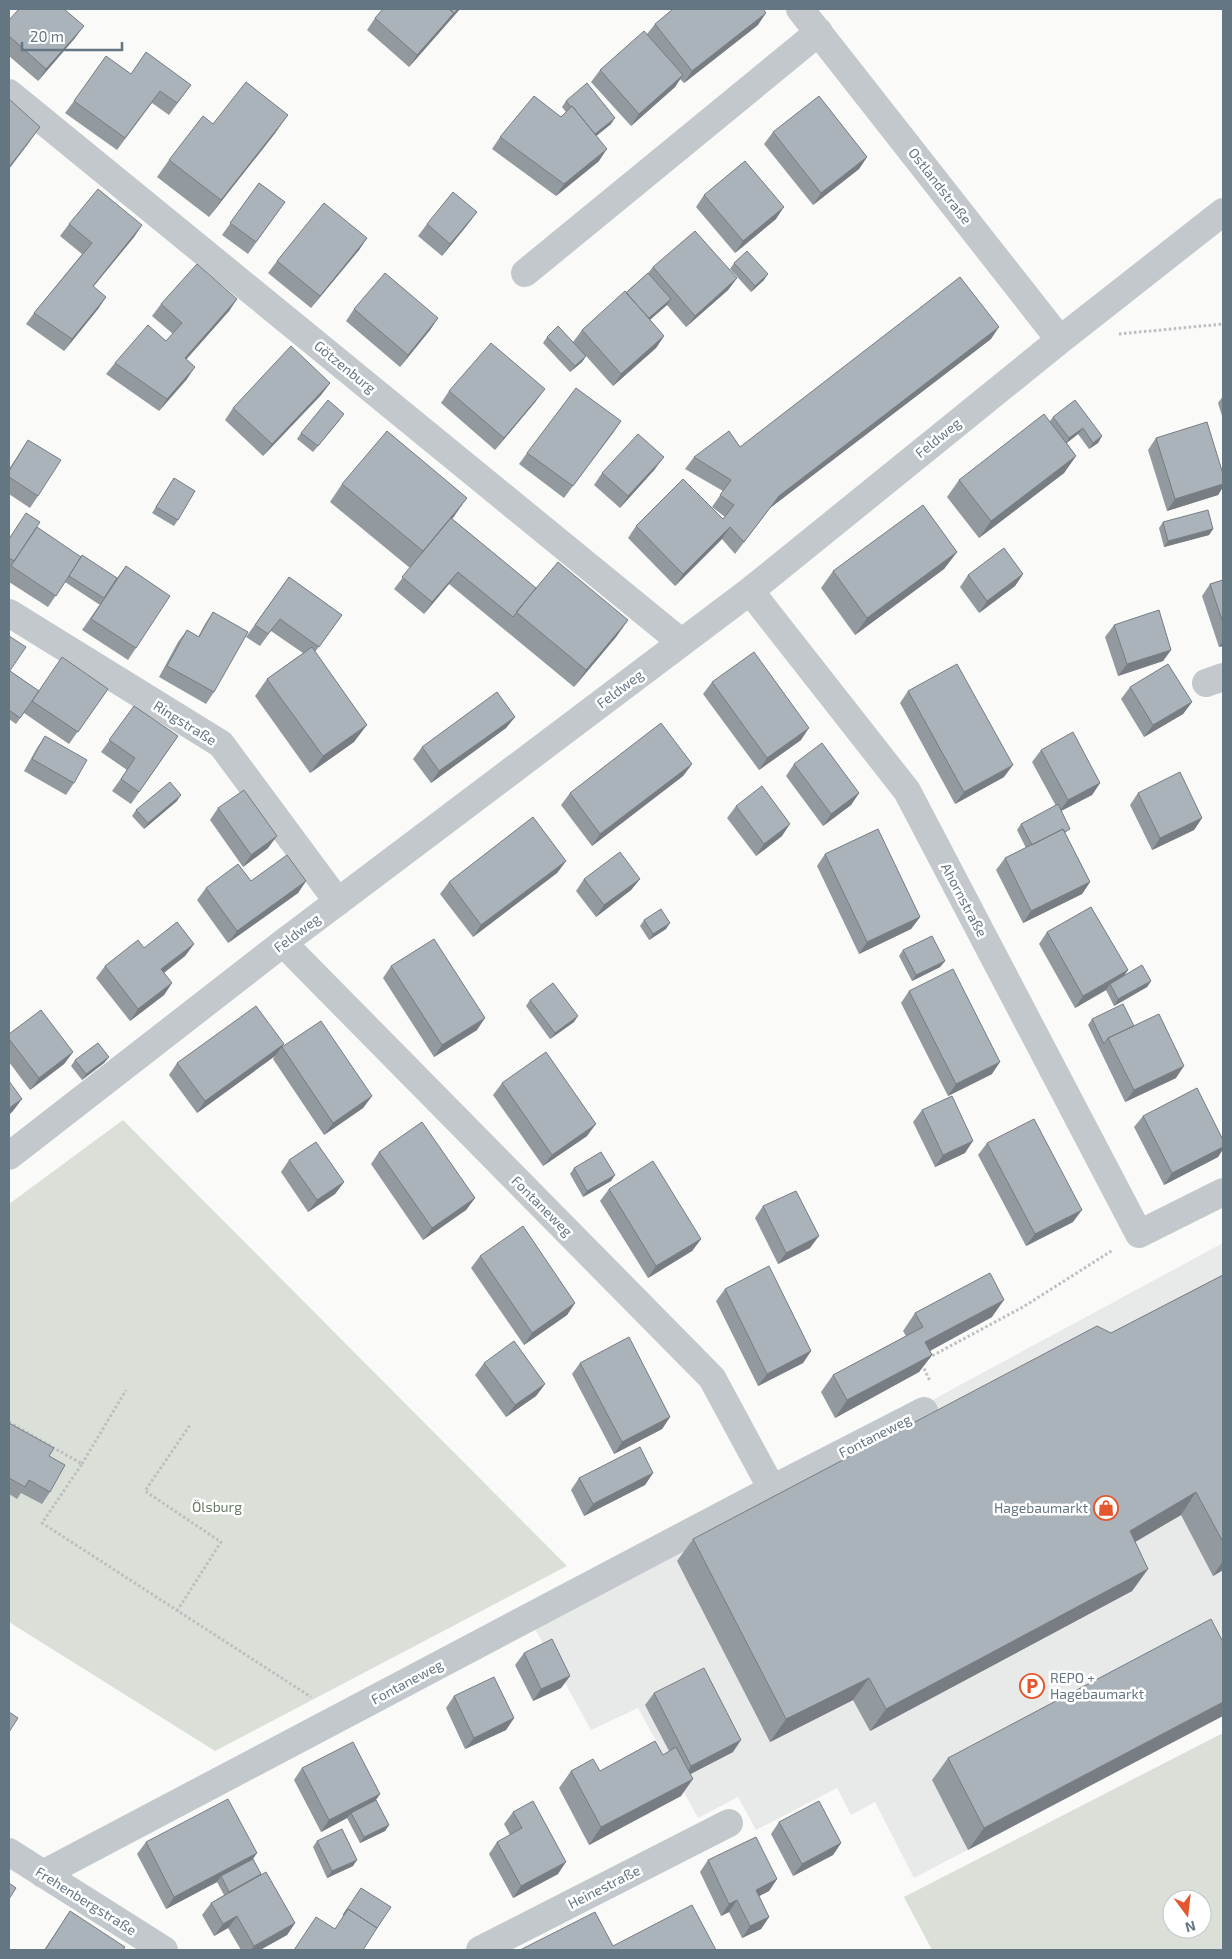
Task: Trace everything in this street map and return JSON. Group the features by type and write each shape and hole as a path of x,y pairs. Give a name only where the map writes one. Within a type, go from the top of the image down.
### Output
{"street":[{"name":"Ostlandstraße","path":"800,9 1060,340"},
{"path":"525,273 819,32"},
{"name":"Götzenburg","path":"9,93 681,642"},
{"name":"Feldweg","path":"9,1156 283,943 750,590 1060,340 1223,212"},
{"name":"Ahornstraße","path":"750,590 907,790 1139,1234"},
{"name":"Ringstraße","path":"9,613 221,744 338,902"},
{"name":"Fontaneweg","path":"283,943 712,1378 772,1489"},
{"path":"1139,1234 1223,1192"},
{"name":"Fontaneweg","path":"42,1874 772,1489 924,1411"},
{"name":"Heinestraße","path":"480,1950 729,1824"},
{"name":"Frehenbergstraße","path":"9,1852 164,1950"}],"path":[{"path":"1118,334 1223,324"},
{"path":"924,1411 941,1402 921,1362 1023,1307 1139,1234"},
{"path":"126,1390 82,1464 42,1523 341,1716"},
{"path":"9,1422 82,1464"},
{"path":"177,1610 221,1542 145,1491 190,1425"}],"shaded area":[{"path":"1223,1243 1223,1716 914,1878 875,1802 851,1815 837,1788 756,1830 738,1797 698,1818 638,1708 591,1730 529,1618"}],"green space":[{"name":"Ölsburg","path":"123,1120 567,1566 215,1751 9,1622 9,1204"},
{"path":"1223,1733 1223,1950 932,1950 904,1897"}],"building":[{"path":"19,9 64,9 84,26 46,69 9,36 9,20"},
{"path":"383,9 449,9 454,13 417,55 375,18"},
{"path":"449,9 458,9 449,19 454,13"},
{"path":"673,9 763,9 766,13 692,71 655,24"},
{"path":"644,31 683,75 639,114 600,70"},
{"path":"146,52 191,85 177,103 160,91 125,138 74,101 106,56 131,74"},
{"path":"246,82 288,115 221,200 169,160 203,116 213,124"},
{"path":"587,83 615,118 595,134 566,101"},
{"path":"534,96 561,117 572,106 607,149 564,184 500,137"},
{"path":"819,96 867,157 821,193 773,132"},
{"path":"9,99 40,127 9,167"},
{"path":"745,161 784,207 743,241 704,195"},
{"path":"259,183 285,202 256,242 230,223"},
{"path":"98,189 142,225 93,286 106,297 72,339 34,313 92,243 69,224"},
{"path":"453,192 477,212 450,244 427,224"},
{"path":"324,203 367,238 320,296 277,261"},
{"path":"695,231 737,278 695,316 653,267"},
{"path":"747,251 768,274 755,286 734,263"},
{"path":"197,264 237,299 185,358 195,367 167,399 115,363 148,325 166,341 182,323 161,304"},
{"path":"385,273 438,318 408,355 354,309"},
{"path":"648,273 671,299 649,318 626,293"},
{"path":"960,277 999,327 779,496 744,542 730,527 683,574 636,526 683,479 723,519 734,505 720,495 731,480 694,457 729,431 740,447"},
{"path":"625,291 664,336 621,374 582,330"},
{"path":"558,326 586,356 575,366 547,337"},
{"path":"491,343 545,389 504,438 449,391"},
{"path":"291,346 330,383 272,444 233,408"},
{"path":"576,388 621,421 573,486 527,453"},
{"path":"328,400 344,414 318,446 301,433"},
{"path":"1075,400 1102,436 1093,443 1083,428 1069,438 1053,417"},
{"path":"1044,414 1076,456 991,521 959,480"},
{"path":"1207,422 1223,474 1223,484 1175,499 1156,438"},
{"path":"387,431 467,498 423,551 342,484"},
{"path":"638,434 664,457 628,496 602,473"},
{"path":"28,440 61,460 38,496 9,477 9,471"},
{"path":"174,478 195,491 178,520 156,507"},
{"path":"923,505 957,552 867,618 833,571"},
{"path":"1208,510 1213,529 1168,541 1163,522"},
{"path":"26,513 40,522 14,561 9,558 9,539"},
{"path":"451,518 536,588 513,617 458,572 432,602 402,577"},
{"path":"37,527 81,557 56,596 11,566"},
{"path":"1004,548 1023,574 987,601 968,575"},
{"path":"82,555 117,578 104,598 69,576"},
{"path":"558,562 628,620 586,670 516,612"},
{"path":"126,566 170,596 136,648 91,619"},
{"path":"289,577 342,615 319,647 280,619 268,634 255,625"},
{"path":"1223,580 1223,623 1210,584"},
{"path":"1159,610 1171,650 1127,664 1114,625"},
{"path":"213,612 248,632 214,692 167,666 187,630 199,637"},
{"path":"9,636 26,647 9,672"},
{"path":"312,647 367,725 323,756 267,679"},
{"path":"754,652 809,728 767,758 712,682"},
{"path":"62,657 108,689 78,732 32,701"},
{"path":"957,664 1013,765 964,792 908,691"},
{"path":"1168,664 1192,702 1153,725 1130,687"},
{"path":"10,671 39,691 20,718 9,710"},
{"path":"497,692 515,717 439,771 422,747"},
{"path":"134,706 178,736 139,792 121,779 135,758 109,740"},
{"path":"661,723 692,764 600,834 570,793"},
{"path":"1073,732 1100,783 1068,800 1041,750"},
{"path":"45,736 87,760 74,783 32,759"},
{"path":"822,743 859,793 831,814 794,764"},
{"path":"1180,772 1202,818 1160,838 1138,793"},
{"path":"170,782 181,795 148,823 136,810"},
{"path":"762,786 790,824 764,844 736,806"},
{"path":"244,790 277,836 251,855 218,808"},
{"path":"1058,804 1070,829 1065,832 1063,829 1032,845 1021,824"},
{"path":"533,817 566,861 481,925 449,882"},
{"path":"878,829 920,917 867,942 825,854"},
{"path":"1063,829 1090,882 1031,911 1005,858"},
{"path":"620,852 640,879 604,905 584,879"},
{"path":"287,855 306,881 237,931 206,888 238,864 251,881"},
{"path":"1091,907 1128,970 1083,996 1047,932"},
{"path":"661,909 670,923 653,934 644,920"},
{"path":"177,922 194,944 161,969 172,983 138,1009 105,966 138,940 144,948"},
{"path":"932,936 945,961 916,975 903,950"},
{"path":"434,939 485,1018 442,1045 391,966"},
{"path":"1142,965 1151,981 1118,999 1110,984"},
{"path":"953,969 1000,1062 956,1084 909,991"},
{"path":"553,983 578,1016 555,1033 530,1000"},
{"path":"1123,1004 1134,1026 1108,1038 1104,1044 1092,1019"},
{"path":"256,1006 284,1044 205,1101 177,1063"},
{"path":"41,1010 73,1052 39,1078 9,1039 9,1034"},
{"path":"1159,1014 1184,1066 1134,1090 1108,1038"},
{"path":"321,1021 372,1096 333,1123 282,1047"},
{"path":"98,1043 109,1057 86,1074 75,1060"},
{"path":"546,1052 596,1124 552,1155 502,1083"},
{"path":"9,1081 22,1099 9,1108"},
{"path":"1197,1088 1223,1140 1223,1147 1172,1173 1143,1116"},
{"path":"952,1096 973,1141 943,1155 922,1110"},
{"path":"1034,1119 1082,1210 1035,1234 987,1143"},
{"path":"422,1122 475,1198 432,1228 379,1152"},
{"path":"316,1142 344,1182 317,1200 289,1160"},
{"path":"601,1152 615,1175 587,1191 574,1168"},
{"path":"653,1161 701,1239 656,1266 609,1189"},
{"path":"796,1191 819,1236 786,1253 763,1206"},
{"path":"523,1226 575,1303 532,1333 480,1256"},
{"path":"769,1266 811,1351 767,1374 725,1289"},
{"path":"990,1273 1004,1300 925,1342 932,1355 847,1400 833,1375 923,1327 915,1313"},
{"path":"1223,1275 1223,1542 1196,1492 1130,1531 1148,1569 886,1709 869,1678 786,1719 693,1539 1097,1326 1111,1333"},
{"path":"629,1337 670,1417 622,1442 580,1363"},
{"path":"514,1341 545,1384 515,1405 484,1363"},
{"path":"9,1423 54,1448 49,1456 65,1465 50,1492 29,1480 25,1487 9,1478"},
{"path":"640,1447 653,1473 593,1504 579,1478"},
{"path":"1211,1619 1223,1642 1223,1702 984,1828 948,1758"},
{"path":"552,1639 570,1676 541,1689 524,1653"},
{"path":"704,1668 741,1740 691,1766 654,1693"},
{"path":"494,1677 514,1718 474,1738 454,1696"},
{"path":"9,1712 18,1718 9,1732"},
{"path":"655,1741 663,1755 676,1747 693,1779 601,1827 571,1771 593,1759 600,1771"},
{"path":"353,1742 380,1794 329,1820 302,1768"},
{"path":"228,1799 257,1853 174,1897 146,1842"},
{"path":"376,1800 389,1825 364,1837 351,1813"},
{"path":"533,1801 566,1862 521,1886 497,1842 522,1828 513,1812"},
{"path":"819,1801 841,1843 802,1864 779,1822"},
{"path":"342,1829 357,1860 332,1871 317,1841"},
{"path":"756,1837 777,1879 756,1890 769,1917 750,1926 737,1900 729,1904 708,1860"},
{"path":"253,1859 261,1874 229,1892 221,1876"},
{"path":"266,1872 295,1923 254,1946 237,1916 223,1924 211,1903"},
{"path":"9,1883 16,1888 9,1899"},
{"path":"361,1888 391,1907 377,1928 348,1909 343,1915"},
{"path":"692,1905 716,1950 520,1950 595,1912 613,1946"},
{"path":"348,1909 377,1928 363,1950 294,1950 316,1917 335,1929"},
{"path":"70,1911 125,1947 123,1950 45,1950"}],"place":[{"name":"Hagebaumarkt","path":"1106,1508"},
{"name":"REPO + Hagebaumarkt","path":"1032,1686"}]}
